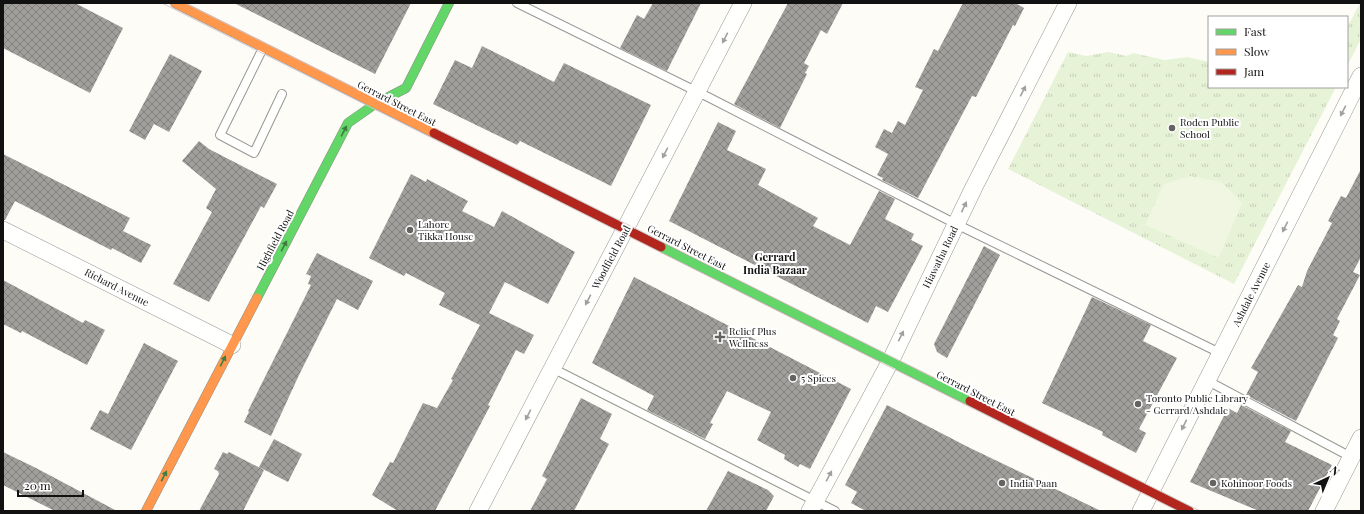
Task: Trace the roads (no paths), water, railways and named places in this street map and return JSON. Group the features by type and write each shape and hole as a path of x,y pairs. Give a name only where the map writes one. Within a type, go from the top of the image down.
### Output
{"main road":[{"name":"Gerrard Street East","path":"175,3 1189,511"},
{"name":"Highfield Road","path":"146,511 348,123 375,104 406,88 449,3"}],"street":[{"name":"Woodfield Road","path":"478,511 743,3"},
{"name":"Hiawatha Road","path":"813,506 890,362 956,224 1068,3"},
{"name":"Ashdale Avenue","path":"1141,511 1361,76"},
{"name":"Richard Avenue","path":"3,230 232,345"},
{"path":"1324,511 1361,438"}],"lane":[{"path":"517,3 697,92 956,224 1220,353"},
{"path":"263,48 220,135 254,153 282,94"},
{"path":"552,368 813,506 835,511"},
{"path":"1206,380 1351,457"}],"tram line":[{"path":"162,3 1178,511"},
{"path":"185,3 1200,511"}],"place":[{"name":"Roden Public School","path":"1172,128"},
{"name":"Lahore Tikka House","path":"410,230"},
{"name":"Relief Plus Wellness","path":"720,337"},
{"name":"5 Spices","path":"793,378"},
{"name":"Toronto Public Library - Gerrard/Ashdale","path":"1138,404"},
{"name":"India Paan","path":"1002,483"},
{"name":"Kohinoor Foods","path":"1213,483"}],"district":[{"name":"Gerrard India Bazaar","path":"775,263"}]}
